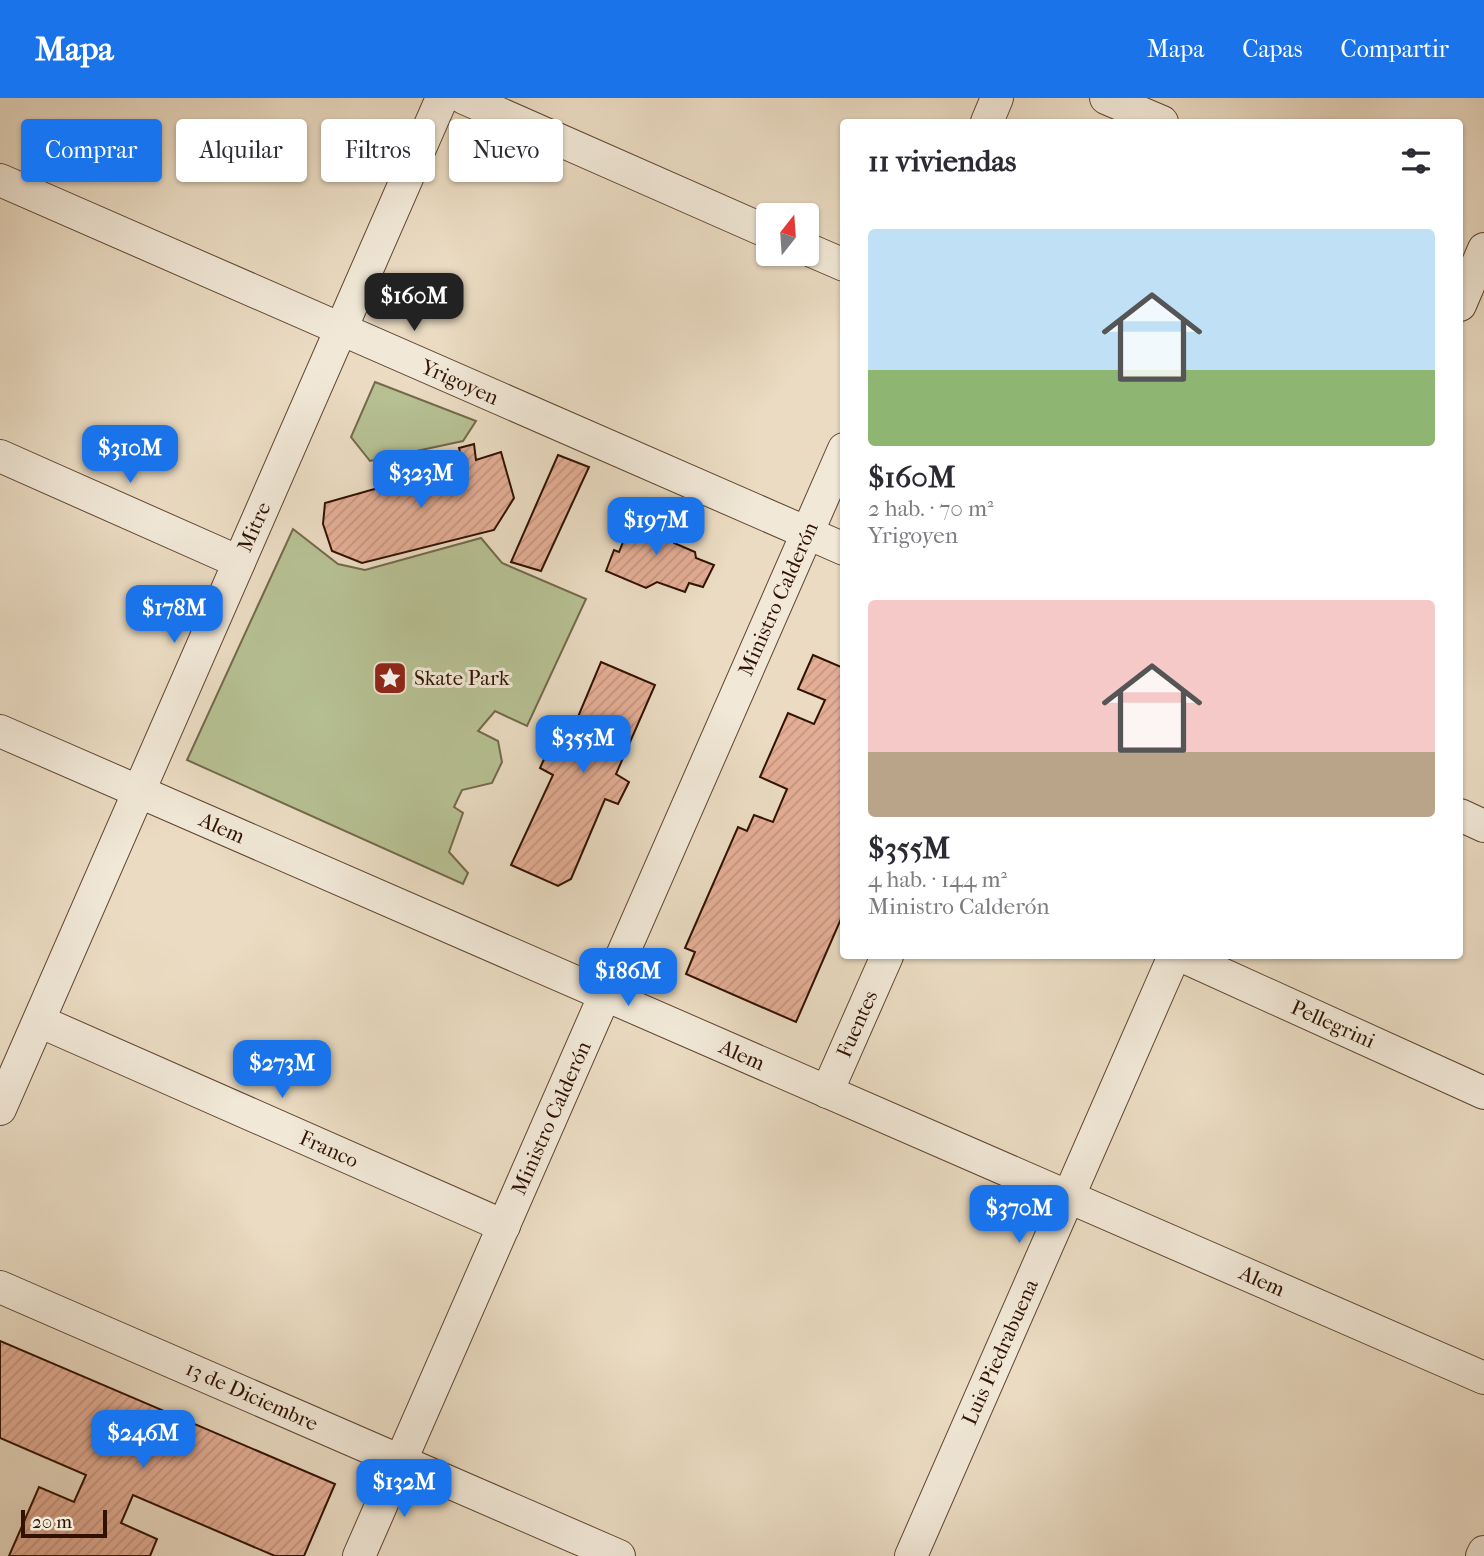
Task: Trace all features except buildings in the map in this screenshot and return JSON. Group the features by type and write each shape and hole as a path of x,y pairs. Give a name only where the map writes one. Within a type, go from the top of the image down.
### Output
{"street":[{"name":"Mitre","path":"0,1109 442,98"},
{"path":"464,98 756,227"},
{"path":"987,119 997,98"},
{"path":"1106,98 1155,119"},
{"name":"Yrigoyen","path":"0,180 840,547"},
{"path":"819,254 840,263"},
{"path":"1463,296 1477,256"},
{"path":"0,456 239,562"},
{"name":"Ministro Calderón","path":"359,1556 840,458"},
{"name":"Alem","path":"0,731 1484,1378"},
{"path":"1463,816 1484,826"},
{"name":"Fuentes","path":"827,1092 886,959"},
{"name":"Luis Piedrabuena","path":"911,1556 1173,959"},
{"name":"Pellegrini","path":"1189,959 1484,1093"},
{"name":"Franco","path":"38,1021 504,1226"},
{"name":"13 de Diciembre","path":"0,1287 618,1556"}],"green space":[{"path":"375,382 476,421 463,441 370,461 351,437"},
{"name":"Skate Park","path":"293,529 338,564 365,570 481,538 502,563 586,599 527,726 495,711 478,731 498,741 502,762 492,783 462,790 454,807 463,813 449,852 468,873 463,884 187,760"}],"place":[{"name":"Skate Park","path":"390,678"}]}
